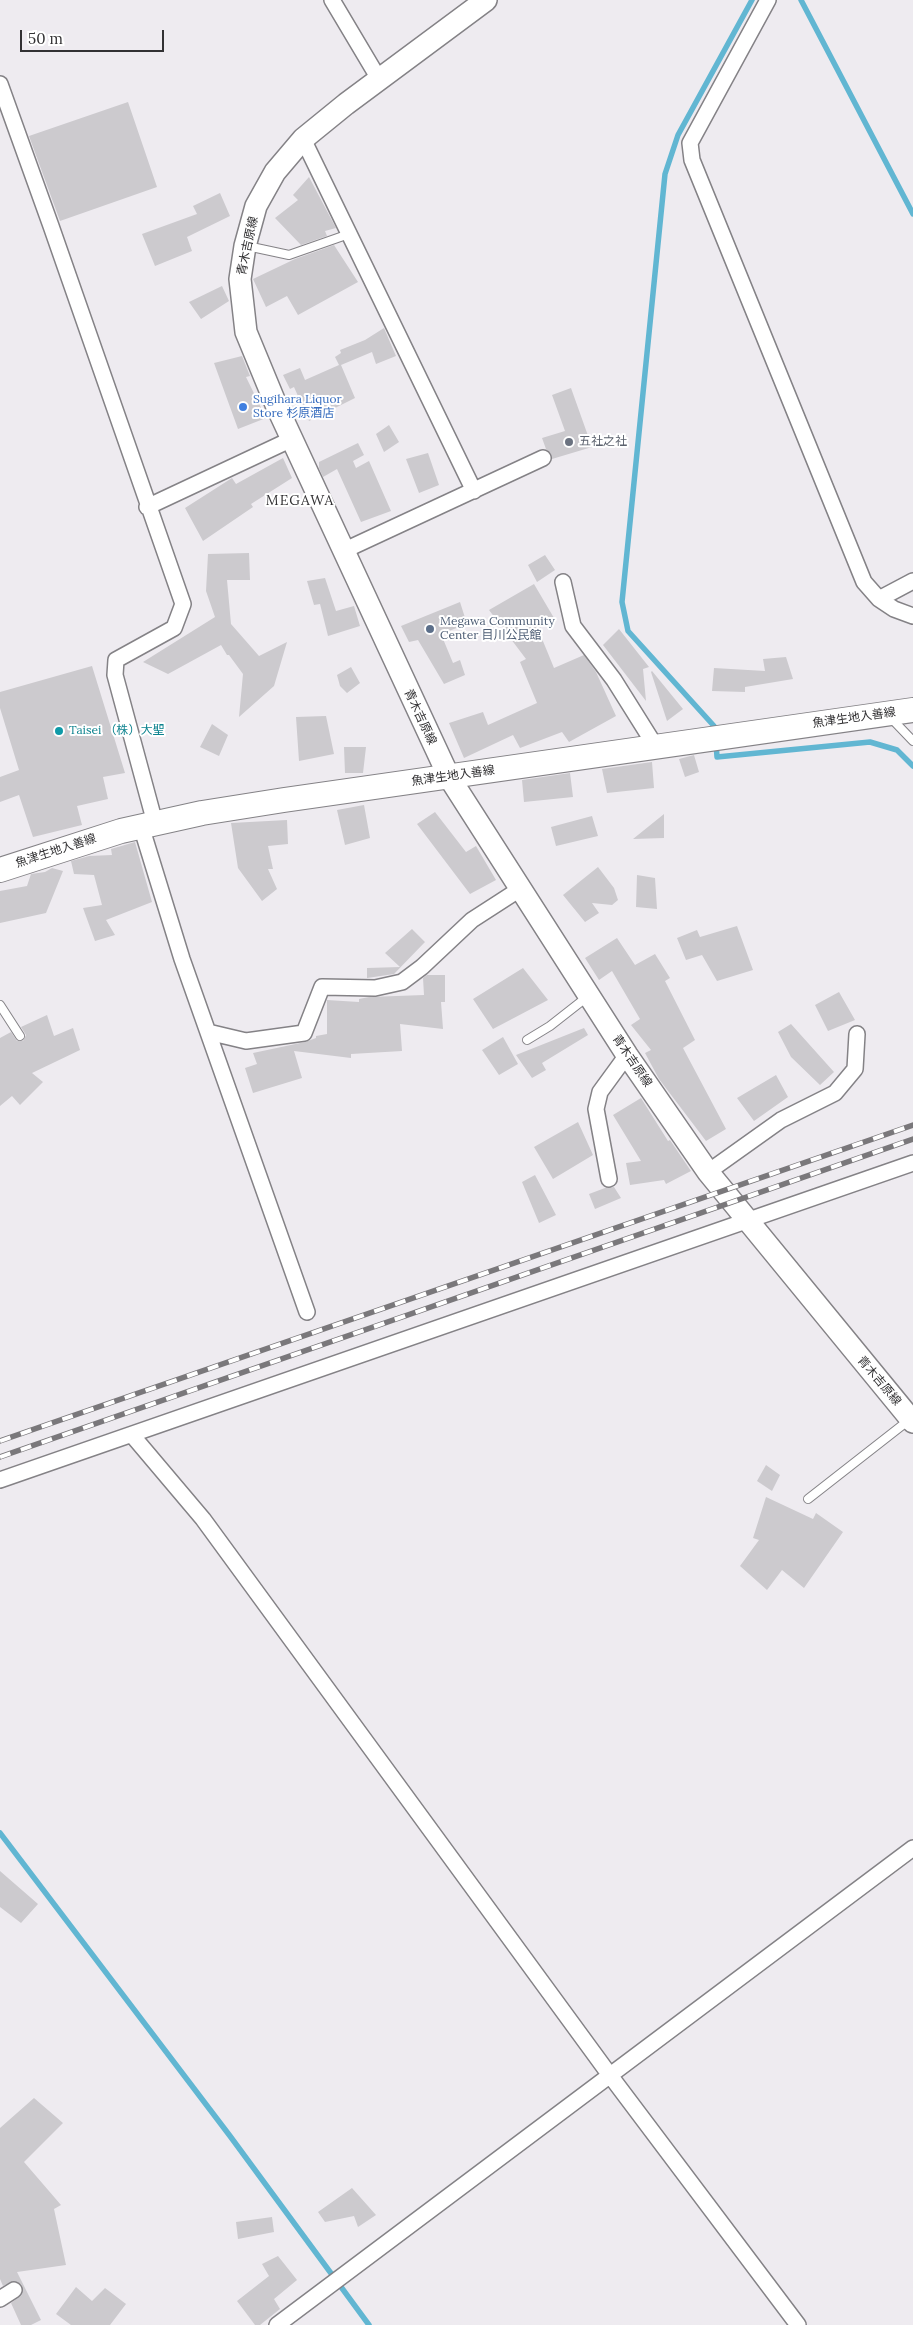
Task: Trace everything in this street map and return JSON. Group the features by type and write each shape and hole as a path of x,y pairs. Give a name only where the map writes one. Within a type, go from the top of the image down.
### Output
{"main road":[{"name":"青木吉原線","path":"486,0 379,79 303,139 275,172 256,206 245,246 240,279 246,332 343,551 449,777 627,1056 708,1172 746,1222 912,1420"},
{"name":"魚津生地入善線","path":"0,870 84,842 148,824 284,800 913,710"}],"street":[{"path":"332,0 379,79"},
{"path":"768,0 690,143 692,160 864,582 879,599 894,609 913,616"},
{"path":"0,84 52,226 147,507 183,604 174,628 116,660 115,675 148,824 182,959 307,1312"},
{"path":"303,139 474,491"},
{"path":"147,507 292,439"},
{"path":"343,551 543,458"},
{"path":"563,582 573,626 614,680 656,747"},
{"path":"879,599 913,582"},
{"path":"208,1032 246,1041 304,1033 322,987 375,988 402,982 422,967 472,920 520,889"},
{"path":"708,1172 781,1120 835,1093 855,1069 857,1034"},
{"path":"609,1179 596,1109 600,1092 627,1056"},
{"path":"0,1480 913,1163"},
{"path":"132,1435 203,1519 609,2074 798,2325"},
{"path":"277,2325 609,2074 913,1848"},
{"path":"0,2299 14,2290"}],"lane":[{"path":"245,246 289,255 349,234"},
{"path":"887,714 913,741"},
{"path":"527,1040 550,1026 588,996"},
{"path":"0,1005 20,1036"},
{"path":"808,1499 912,1420"}],"building":[{"path":"128,102 157,187 60,221 29,136"},
{"path":"309,177 336,228 325,231 327,236 301,245 275,218 298,200 293,195"},
{"path":"220,193 230,216 187,237 192,251 155,266 142,234 197,214 193,206"},
{"path":"334,245 358,282 298,315 287,296 266,307 253,279 295,259"},
{"path":"222,286 229,301 201,319 189,302"},
{"path":"384,328 396,356 376,364 372,352 341,365 355,398 309,421 294,387 290,389 283,375 300,368 305,380 339,365 335,357 341,353 340,350 365,340"},
{"path":"242,356 250,376 246,377 266,418 238,429 214,363"},
{"path":"571,388 592,447 552,459 542,438 565,431 552,395"},
{"path":"389,425 399,442 384,452 376,434"},
{"path":"358,443 364,455 353,461 356,468 369,461 391,511 361,522 337,469 323,477 319,468 319,462"},
{"path":"428,453 439,485 419,493 406,459"},
{"path":"283,458 292,478 251,504 253,507 203,541 185,508 232,478 236,484"},
{"path":"249,553 250,580 227,580 231,624 259,656 287,642 274,686 239,717 243,674 221,645 168,674 143,662 215,617 206,591 208,554"},
{"path":"545,555 555,570 537,582 528,565"},
{"path":"325,578 336,611 354,606 360,626 328,636 320,604 314,605 307,581"},
{"path":"534,584 554,618 538,629 554,668 584,655 596,672 616,716 569,742 562,732 520,748 513,735 464,758 449,723 483,712 488,725 537,703 520,662 526,659 489,610"},
{"path":"460,602 467,624 441,634 453,663 460,660 465,675 444,684 418,640 409,642 401,626"},
{"path":"619,629 649,667 643,669 646,701 603,645"},
{"path":"786,657 793,679 745,687 745,692 712,691 714,668 765,671 763,659"},
{"name":"Taisei （株）大聖","path":"92,666 125,773 103,777 108,799 77,806 82,825 33,837 19,795 0,802 0,777 19,770 0,708 0,692"},
{"path":"351,667 360,683 347,693 340,686 337,675"},
{"path":"651,672 683,709 667,721"},
{"path":"326,716 334,754 299,761 296,717"},
{"path":"212,724 228,735 219,756 200,747"},
{"path":"344,747 366,747 363,773 345,773"},
{"path":"694,755 699,772 685,777 679,759"},
{"path":"652,762 654,788 607,793 602,769"},
{"path":"570,773 573,797 524,802 522,780"},
{"path":"364,805 370,838 345,845 337,810"},
{"path":"435,812 466,852 476,846 496,880 470,894 417,824"},
{"path":"664,814 664,838 633,839"},
{"path":"592,816 598,836 556,846 551,827"},
{"path":"287,820 288,844 268,846 273,869 268,869 277,889 262,901 238,868 231,823"},
{"path":"135,842 152,902 106,920 115,935 95,941 83,908 102,905 94,875 74,874 71,861 89,856 112,855 111,849"},
{"path":"598,867 614,888 618,900 612,905 592,903 599,913 585,922 563,895"},
{"path":"52,868 63,871 46,913 0,923 0,891 27,886 31,874 45,872"},
{"path":"637,875 655,878 657,909 636,907"},
{"path":"737,926 753,970 717,981 702,955 686,960 677,938 697,930 700,937"},
{"path":"412,929 425,942 394,974 367,978 367,968 400,967 385,953"},
{"path":"617,938 635,965 655,954 670,978 665,981 695,1040 683,1048 726,1129 706,1141 659,1079 645,1053 651,1050 631,1025 640,1019 612,971 599,980 585,958"},
{"path":"523,968 548,1000 493,1029 473,999"},
{"path":"427,975 445,975 445,1002 441,1002 443,1029 400,1024 402,1051 351,1054 351,1058 294,1051 302,1078 253,1093 245,1068 257,1064 253,1053 305,1042 316,1038 316,1036 327,1034 327,1000 359,1002 359,999 369,997 424,995 423,978"},
{"path":"839,992 855,1020 828,1031 815,1005"},
{"path":"47,1015 54,1036 73,1028 80,1050 32,1073 43,1082 20,1105 12,1096 0,1106 0,1038 11,1032 17,1041 23,1041 26,1035 21,1027"},
{"path":"791,1024 834,1072 820,1085 791,1057 778,1032"},
{"path":"584,1028 588,1035 542,1063 546,1070 532,1078 516,1055"},
{"path":"503,1037 518,1064 499,1075 482,1050"},
{"path":"776,1075 788,1097 754,1121 737,1098"},
{"path":"641,1098 668,1141 670,1140 691,1171 666,1184 664,1180 630,1185 626,1163 641,1161 613,1115"},
{"path":"578,1122 593,1155 553,1179 534,1147"},
{"path":"535,1175 556,1215 539,1223 522,1182"},
{"path":"614,1187 621,1198 595,1209 589,1194"},
{"path":"766,1465 780,1475 772,1491 757,1481"},
{"path":"766,1497 813,1519 816,1513 843,1532 804,1588 782,1570 767,1590 740,1566 759,1540 753,1538"},
{"path":"0,1871 38,1904 21,1923 0,1907"},
{"path":"34,2098 63,2123 24,2162 61,2205 54,2209 66,2265 17,2272 41,2320 31,2325 21,2325 11,2303 22,2295 22,2285 14,2281 3,2286 0,2279 0,2128"},
{"path":"352,2188 376,2215 358,2227 354,2216 325,2222 318,2212"},
{"path":"272,2217 274,2232 238,2239 236,2222"},
{"path":"278,2256 297,2280 274,2299 280,2309 260,2325 255,2325 237,2301 269,2276 262,2264"},
{"path":"76,2287 92,2301 105,2288 126,2304 110,2325 71,2325 56,2314"}],"waterway":[{"path":"715,734 714,726 628,631 622,602 665,174 678,135 752,0"},
{"path":"801,0 913,214"},
{"path":"716,743 717,757 870,742 897,750 913,766"},
{"path":"0,1833 230,2136 369,2325"}],"railway":[{"path":"0,1441 913,1125"},
{"path":"0,1457 913,1139"}],"place":[{"name":"Sugihara Liquor Store 杉原酒店","path":"243,407"},
{"name":"五社之社","path":"569,442"},
{"name":"Megawa Community Center 目川公民館","path":"430,629"},
{"name":"Taisei （株）大聖","path":"59,731"}],"district":[{"name":"MEGAWA","path":"300,501"}]}
